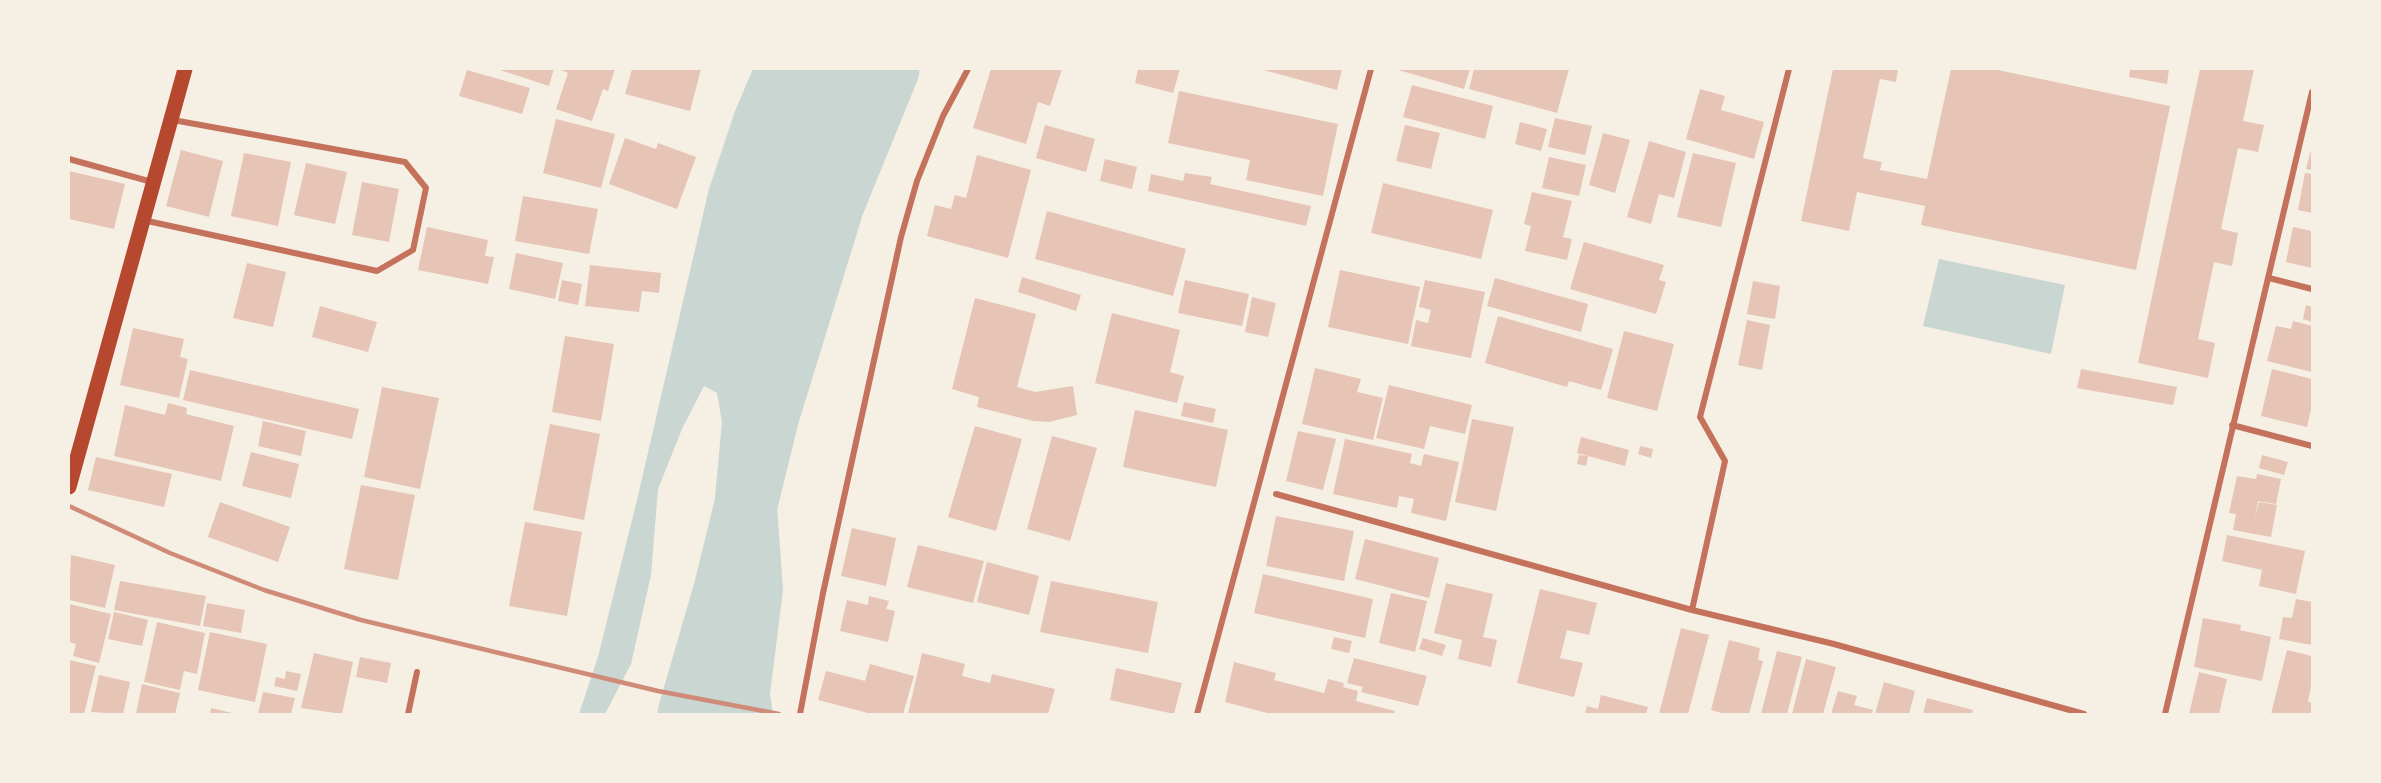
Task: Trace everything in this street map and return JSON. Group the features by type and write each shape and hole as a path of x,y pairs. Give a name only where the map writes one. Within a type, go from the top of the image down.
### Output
{"main road":[{"path":"69,487 184,69"}],"street":[{"path":"800,714 823,593 901,237 917,181 943,116 969,69"},
{"path":"1197,714 1371,69"},
{"path":"1692,610 1725,461 1700,417 1789,69"},
{"path":"2165,714 2312,92"},
{"path":"142,220 377,271 413,250 426,188 405,162 170,120"},
{"path":"69,159 153,182"},
{"path":"2269,278 2312,289"},
{"path":"2232,425 2312,446"},
{"path":"1276,494 1692,610 1834,644 2084,714"},
{"path":"408,714 417,672"}],"shaded area":[{"path":"753,69 864,69 828,138 809,184 782,417 777,506 783,590 770,694 773,714 714,714 729,685 736,604 717,539 715,497 722,422 717,393 704,386 682,429 658,489 651,575 631,664 605,714 579,714 598,657 637,500 709,189 735,111"},
{"path":"1939,259 2065,285 2051,354 1923,326"}],"building":[{"path":"497,69 554,69 549,86"},
{"path":"559,69 615,69 608,91 603,89 592,121 556,109 568,73"},
{"path":"632,69 701,69 690,111 625,94"},
{"path":"991,69 1062,69 1050,106 1038,102 1026,144 973,128"},
{"path":"1138,69 1180,69 1173,93 1135,83"},
{"path":"1260,69 1342,69 1337,90"},
{"path":"1395,69 1470,69 1464,89"},
{"path":"1474,69 1569,69 1557,113 1469,89"},
{"path":"1833,69 1898,69 1896,82 1880,79 1863,158 1882,162 1880,170 1927,179 1951,69 1993,69 2170,106 2136,270 1921,225 1925,206 1857,192 1849,231 1801,221"},
{"path":"2130,69 2169,69 2167,84 2129,77"},
{"path":"2200,69 2254,69 2243,121 2264,125 2258,152 2238,148 2221,229 2238,233 2232,266 2214,262 2198,339 2215,343 2208,378 2138,363"},
{"path":"467,70 530,88 522,114 459,96"},
{"path":"1412,85 1493,106 1485,139 1403,117"},
{"path":"1700,89 1725,96 1721,110 1764,122 1754,159 1686,139"},
{"path":"1179,91 1338,124 1323,196 1246,180 1250,160 1168,143"},
{"path":"1555,118 1592,126 1585,155 1548,147"},
{"path":"556,119 615,134 601,188 543,173"},
{"path":"1520,122 1547,129 1541,151 1515,144"},
{"path":"1045,125 1095,139 1086,172 1036,158"},
{"path":"1405,125 1440,133 1431,169 1396,161"},
{"path":"1603,133 1630,140 1615,193 1589,185"},
{"path":"625,138 656,149 658,143 696,157 677,209 609,184"},
{"path":"1649,141 1686,152 1674,198 1659,194 1651,224 1627,217"},
{"path":"2312,146 2312,170 2306,169"},
{"path":"181,150 223,161 209,217 166,206"},
{"path":"244,153 291,162 278,226 231,216"},
{"path":"1693,153 1736,163 1721,227 1677,217"},
{"path":"977,155 1031,170 1008,258 927,236 935,205 951,209 955,195 966,198"},
{"path":"1549,157 1586,165 1579,196 1542,188"},
{"path":"1105,159 1137,167 1132,189 1100,181"},
{"path":"306,163 347,172 335,224 294,215"},
{"path":"69,171 125,184 114,229 69,219"},
{"path":"1185,173 1212,177 1210,184 1311,206 1306,226 1148,191 1151,174 1183,181"},
{"path":"2305,173 2312,174 2312,213 2298,210"},
{"path":"362,182 399,189 389,242 352,235"},
{"path":"1383,183 1493,210 1481,259 1371,233"},
{"path":"1532,192 1572,201 1563,237 1572,239 1567,260 1525,251 1531,226 1524,224"},
{"path":"523,196 598,209 589,254 515,241"},
{"path":"1047,211 1186,249 1173,296 1035,259"},
{"path":"427,227 488,240 485,256 494,257 488,284 418,270"},
{"path":"2293,227 2312,231 2312,268 2286,262"},
{"path":"1584,242 1664,265 1659,280 1666,282 1656,314 1570,289"},
{"path":"516,253 563,263 555,299 509,289"},
{"path":"247,263 286,272 273,327 233,318"},
{"path":"590,265 661,273 659,293 642,291 639,312 585,306"},
{"path":"1340,270 1420,287 1408,344 1328,327"},
{"path":"1022,277 1081,295 1076,311 1018,292"},
{"path":"1495,278 1588,304 1581,332 1487,306"},
{"path":"562,280 582,284 578,305 558,301"},
{"path":"1185,280 1249,294 1242,326 1178,313"},
{"path":"1425,280 1485,292 1471,358 1411,346 1416,320 1428,323 1431,310 1419,307"},
{"path":"1753,281 1780,286 1775,319 1747,314"},
{"path":"1252,297 1276,303 1268,337 1245,332"},
{"path":"975,298 1036,314 1017,387 1035,392 1073,386 1077,415 1049,422 1033,421 977,407 979,397 952,389"},
{"path":"2306,305 2312,307 2312,322 2303,319"},
{"path":"320,306 377,322 368,352 312,337"},
{"path":"1112,313 1180,330 1170,372 1184,376 1177,403 1095,383"},
{"path":"1498,316 1613,349 1601,390 1569,381 1567,387 1485,363"},
{"path":"1747,320 1770,325 1762,370 1738,365"},
{"path":"2293,321 2312,326 2312,372 2267,361 2276,326 2291,329"},
{"path":"133,328 184,339 180,357 188,359 179,398 120,385"},
{"path":"1624,331 1674,344 1657,411 1607,398"},
{"path":"565,336 614,344 601,421 552,412"},
{"path":"1315,368 1361,379 1357,392 1383,398 1373,440 1302,424"},
{"path":"2081,369 2177,387 2173,405 2077,388"},
{"path":"2272,369 2312,379 2312,405 2307,427 2261,416"},
{"path":"190,370 359,409 352,439 183,400"},
{"path":"1389,385 1472,405 1465,434 1430,426 1424,449 1376,438"},
{"path":"382,387 439,398 420,489 364,477"},
{"path":"1184,402 1216,409 1213,423 1181,416"},
{"path":"168,403 187,408 186,414 234,426 221,481 114,456 125,405 165,415"},
{"path":"1135,410 1228,430 1216,487 1123,467"},
{"path":"1472,419 1514,427 1496,511 1455,502"},
{"path":"263,421 306,431 301,456 258,446"},
{"path":"550,424 600,434 584,520 533,510"},
{"path":"975,426 1022,439 996,531 948,517"},
{"path":"1298,431 1336,439 1323,490 1286,481"},
{"path":"1052,436 1097,448 1070,541 1027,529"},
{"path":"1581,437 1629,450 1625,466 1577,453"},
{"path":"1345,439 1412,454 1410,463 1421,466 1424,454 1459,462 1446,521 1411,513 1414,499 1399,496 1397,508 1333,494"},
{"path":"1640,446 1653,449 1651,458 1638,454"},
{"path":"251,452 299,464 291,498 242,486"},
{"path":"1579,455 1588,456 1586,466 1577,464"},
{"path":"2262,455 2288,462 2284,475 2259,468"},
{"path":"96,457 172,474 164,507 88,490"},
{"path":"2257,474 2281,479 2276,504 2258,501 2255,518 2259,502 2277,505 2271,537 2233,530 2236,514 2229,513 2237,476 2256,479"},
{"path":"361,485 415,495 398,580 344,569"},
{"path":"220,502 290,527 278,562 208,537"},
{"path":"1276,516 1354,531 1344,581 1266,566"},
{"path":"525,522 582,532 567,616 509,606"},
{"path":"852,528 896,538 886,586 841,576"},
{"path":"2227,535 2305,551 2296,594 2259,586 2262,570 2222,561"},
{"path":"1365,539 1439,558 1429,598 1355,579"},
{"path":"918,545 984,561 973,603 907,587"},
{"path":"71,555 115,565 105,608 69,600"},
{"path":"987,562 1039,576 1029,615 977,602"},
{"path":"1263,574 1373,599 1365,638 1254,613"},
{"path":"120,581 206,596 200,626 114,610"},
{"path":"1051,581 1158,602 1148,653 1040,632"},
{"path":"1446,583 1493,594 1483,637 1497,640 1491,667 1458,659 1462,640 1434,633"},
{"path":"1540,589 1597,603 1589,635 1567,630 1560,658 1583,663 1574,697 1517,683"},
{"path":"1391,593 1427,601 1415,652 1379,643"},
{"path":"869,596 889,601 886,609 895,611 888,642 840,631 847,600 868,605"},
{"path":"2296,599 2312,602 2312,645 2279,639 2283,617 2292,618"},
{"path":"207,603 245,610 241,633 203,626"},
{"path":"69,604 111,614 99,663 73,656 76,644 69,642"},
{"path":"114,612 148,620 142,646 108,639"},
{"path":"2203,618 2241,625 2240,630 2271,637 2262,681 2194,667"},
{"path":"157,622 205,633 197,674 184,671 180,690 144,682"},
{"path":"1681,628 1709,635 1688,714 1659,714"},
{"path":"210,632 267,644 255,702 198,690"},
{"path":"1334,637 1352,641 1349,653 1331,649"},
{"path":"1423,638 1446,645 1442,656 1419,649"},
{"path":"1729,640 1760,648 1758,660 1763,661 1749,714 1725,714 1711,710"},
{"path":"2287,650 2312,656 2312,681 2308,702 2312,703 2312,714 2271,714"},
{"path":"1777,651 1802,657 1787,714 1761,714"},
{"path":"314,653 353,662 342,714 301,708"},
{"path":"922,653 965,664 962,676 990,683 992,674 1055,689 1048,714 908,714"},
{"path":"360,657 391,663 387,683 356,677"},
{"path":"1354,658 1427,676 1418,706 1361,692 1363,687 1347,683"},
{"path":"1806,659 1836,667 1823,714 1792,714"},
{"path":"69,660 96,666 84,714 69,714"},
{"path":"1234,662 1276,673 1274,680 1324,693 1328,679 1344,683 1343,687 1358,691 1356,701 1395,711 1394,714 1271,714 1225,702"},
{"path":"870,664 914,676 903,714 872,714 818,700 826,671 865,681"},
{"path":"1116,668 1182,683 1174,714 1110,700"},
{"path":"286,671 301,674 297,691 274,686 276,677 285,679"},
{"path":"2199,672 2227,679 2219,714 2189,714"},
{"path":"99,675 130,682 123,714 91,712"},
{"path":"1884,682 1915,691 1909,714 1875,714"},
{"path":"142,684 180,693 175,714 136,714"},
{"path":"1838,691 1857,696 1854,705 1873,710 1872,714 1831,714"},
{"path":"263,692 295,698 291,714 258,714"},
{"path":"1601,695 1648,707 1646,714 1585,714 1587,706 1598,709"},
{"path":"1927,698 1973,710 1972,714 1923,714"},
{"path":"211,708 232,713 232,714 210,714"}],"waterway":[{"path":"689,714 725,590 768,415 833,204 888,69"}],"railway":[{"path":"69,506 170,553 264,590 361,620 658,691 779,714"}]}
